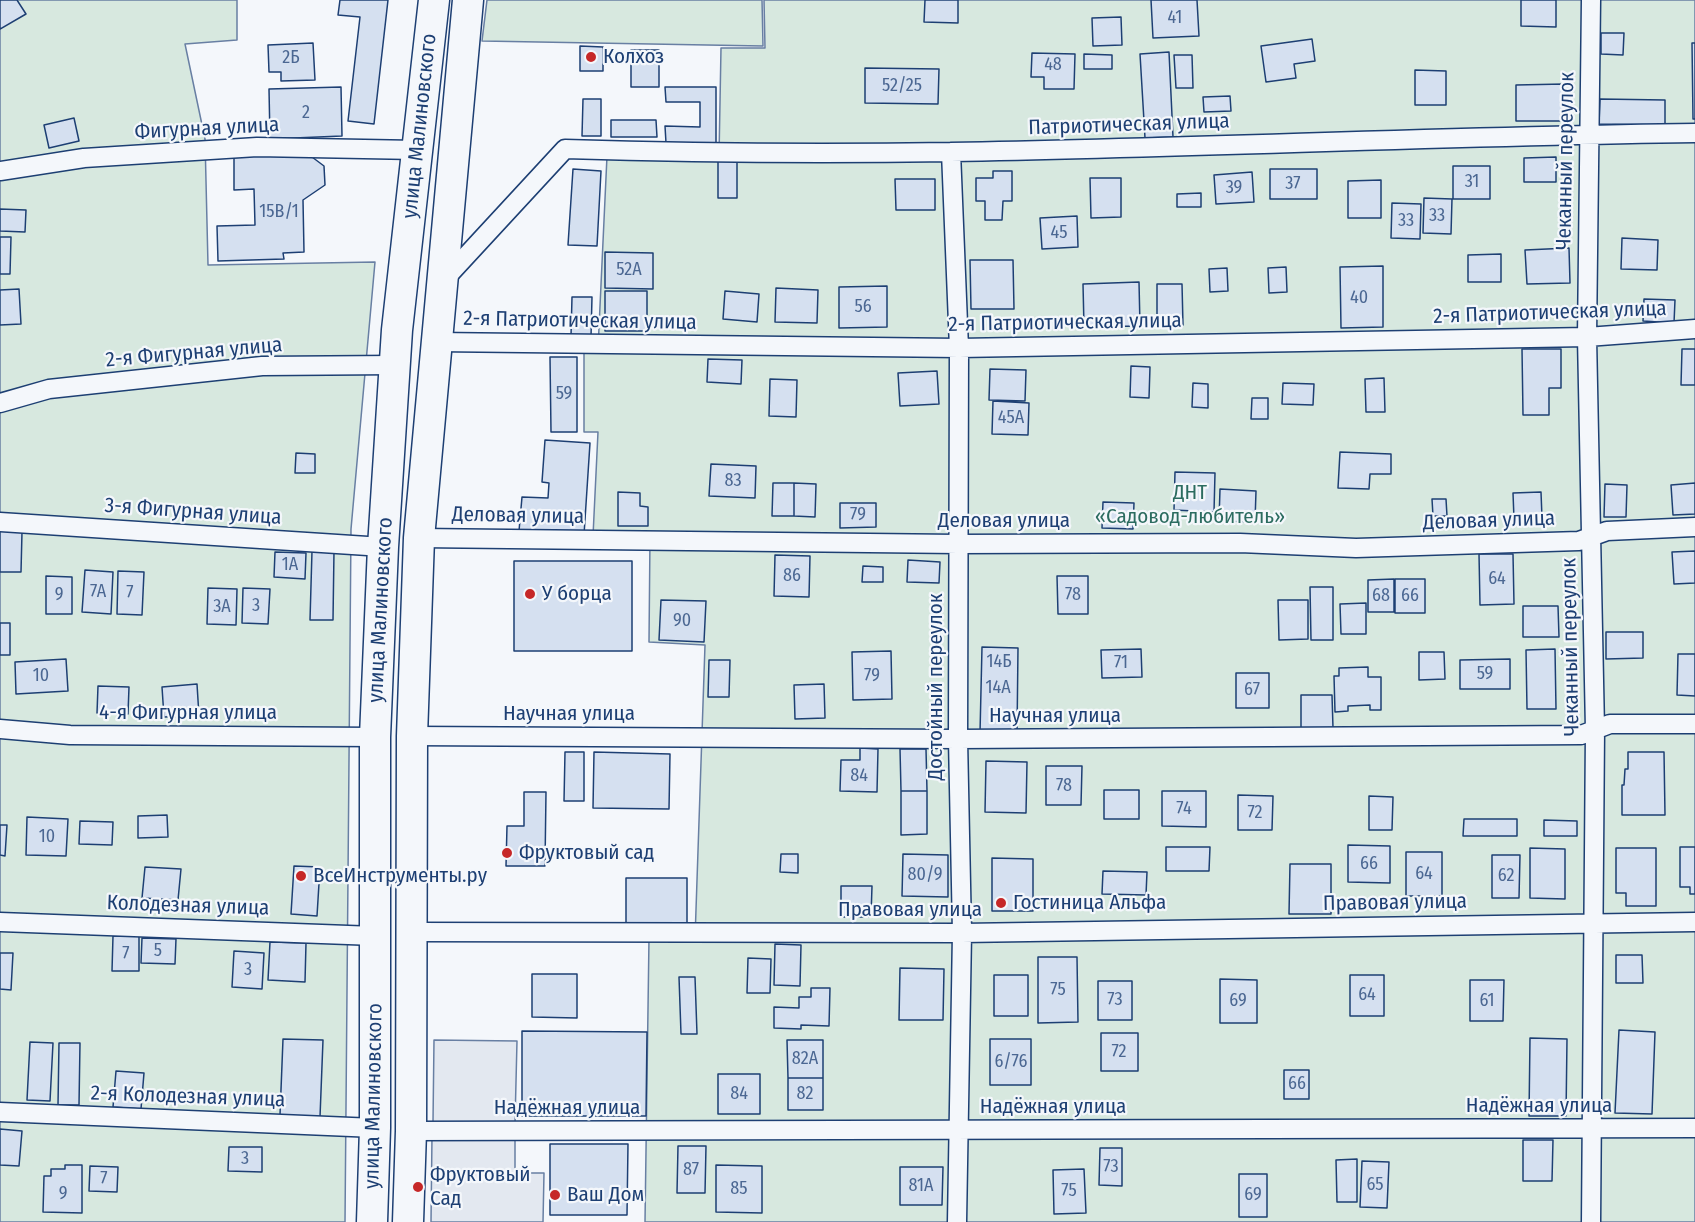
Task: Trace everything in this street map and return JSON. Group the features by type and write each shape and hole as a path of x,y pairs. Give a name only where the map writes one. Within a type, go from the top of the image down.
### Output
{"highway":[{"name":"улица Малиновского","path":"372,1222 375,1128 375,737 383,547 395,365 434,0"},
{"name":"улица Малиновского","path":"408,1222 411,1131 412,736 419,538 468,0"}],"street":[{"name":"Чеканный переулок","path":"1591,0 1587,338 1593,536 1595,730 1591,1222"},
{"name":"Патриотическая улица","path":"441,283 565,149 717,153 951,152 1695,134"},
{"name":"Фигурная улица","path":"0,171 84,158 257,147 417,150"},
{"name":"Достойный переулок","path":"951,152 959,348 958,739 962,933 957,1222"},
{"name":"2-я Патриотическая улица","path":"436,342 959,348 1587,338 1695,329"},
{"name":"2-я Фигурная улица","path":"0,403 49,389 262,366 395,365"},
{"name":"3-я Фигурная улица","path":"0,522 383,547"},
{"name":"Деловая улица","path":"419,538 958,544 1240,543 1356,548 1579,541 1607,531 1695,527"},
{"name":"Научная улица","path":"412,736 958,739 1581,735 1610,724 1695,724"},
{"name":"4-я Фигурная улица","path":"0,729 70,735 375,737"},
{"name":"Колодезная улица","path":"0,922 375,936"},
{"name":"Правовая улица","path":"412,932 962,933 1695,922"},
{"name":"2-я Колодезная улица","path":"0,1112 375,1128"},
{"name":"Надёжная улица","path":"411,1131 1695,1128"}],"green space":[{"path":"0,0 237,0 237,40 185,44 205,139 208,265 375,262 351,529 345,1222 0,1222"},
{"path":"487,0 762,0 763,46 482,41"},
{"name":"ДНТ «Садовод-любитель»","path":"764,0 1695,0 1695,1222 645,1222 649,938 695,939 705,645 649,642 650,537 593,536 598,432 584,432 584,349 598,349 607,156 719,157 721,48 765,48"}],"shaded area":[{"path":"434,1040 517,1041 515,1123 433,1122"},
{"path":"432,1136 515,1136 515,1173 544,1173 543,1222 431,1222"}],"building":[{"path":"0,0 17,0 26,14 0,29"},
{"path":"340,0 388,0 374,124 348,121 360,17 338,15"},
{"path":"925,0 958,0 958,23 924,22"},
{"path":"1151,0 1197,0 1199,36 1153,38"},
{"path":"1521,0 1556,0 1556,27 1521,26"},
{"path":"1121,17 1122,45 1093,46 1092,18"},
{"path":"1601,33 1624,33 1623,55 1601,54"},
{"path":"1312,39 1315,61 1294,64 1296,78 1266,82 1261,46"},
{"path":"313,43 315,80 281,81 281,72 269,72 268,45"},
{"path":"1692,43 1695,43 1695,119 1693,119"},
{"path":"580,46 603,47 603,71 580,71"},
{"path":"631,50 659,50 659,87 631,87"},
{"path":"1169,52 1173,137 1145,138 1140,54"},
{"path":"1032,53 1075,54 1074,89 1044,89 1044,77 1031,77"},
{"path":"1084,54 1112,55 1112,69 1084,69"},
{"path":"1174,55 1192,55 1193,88 1176,88"},
{"path":"865,68 939,69 938,104 865,103"},
{"path":"1415,70 1446,71 1446,105 1415,105"},
{"path":"1564,84 1564,121 1516,121 1516,85"},
{"path":"341,87 342,136 270,139 269,89"},
{"path":"665,87 716,87 716,143 666,143 665,126 700,127 700,102 666,102"},
{"path":"1230,96 1231,111 1204,112 1203,97"},
{"path":"583,99 601,99 601,136 582,136"},
{"path":"1600,99 1665,100 1665,125 1599,124"},
{"path":"74,118 79,141 49,148 44,125"},
{"path":"611,120 656,120 657,137 611,137"},
{"path":"308,154 324,166 325,185 303,200 304,252 283,253 284,259 218,261 217,226 255,225 254,189 234,190 234,156"},
{"path":"1556,157 1556,182 1524,182 1524,158"},
{"path":"718,161 737,161 737,198 718,198"},
{"path":"1453,166 1490,166 1490,199 1453,199"},
{"path":"573,169 601,171 597,246 568,245"},
{"path":"1270,169 1317,169 1317,199 1270,199"},
{"path":"993,171 1012,171 1012,201 1003,201 1002,220 985,220 985,201 976,201 976,178 993,178"},
{"path":"1252,172 1254,202 1216,204 1214,175"},
{"path":"1090,178 1121,178 1121,217 1091,218"},
{"path":"895,179 935,179 935,210 896,210"},
{"path":"1381,180 1381,218 1348,218 1348,181"},
{"path":"1201,193 1201,207 1177,207 1177,194"},
{"path":"1424,198 1452,199 1451,234 1423,233"},
{"path":"1392,203 1421,204 1420,239 1391,238"},
{"path":"0,209 26,210 25,232 0,231"},
{"path":"1077,216 1078,247 1042,249 1040,218"},
{"path":"0,237 11,237 10,274 0,274"},
{"path":"1622,238 1658,240 1657,270 1621,269"},
{"path":"1569,248 1570,283 1527,284 1525,250"},
{"path":"605,252 653,253 653,289 605,288"},
{"path":"1501,254 1501,282 1468,282 1468,255"},
{"path":"970,260 1013,260 1014,309 971,309"},
{"path":"1383,266 1383,327 1341,328 1340,267"},
{"path":"1286,267 1287,292 1269,293 1268,268"},
{"path":"1227,268 1228,291 1210,292 1209,269"},
{"path":"1139,282 1140,326 1084,327 1083,284"},
{"path":"1157,284 1182,284 1183,325 1157,325"},
{"path":"887,286 887,327 839,328 839,287"},
{"path":"776,288 818,290 817,323 775,322"},
{"path":"19,289 21,324 0,325 0,290"},
{"path":"605,291 647,291 647,331 605,331"},
{"path":"725,291 759,294 757,322 723,319"},
{"path":"572,297 592,297 591,337 571,336"},
{"path":"1644,299 1675,300 1674,323 1643,321"},
{"path":"1522,349 1561,349 1561,388 1549,388 1549,415 1523,415"},
{"path":"1682,349 1695,349 1695,385 1681,385"},
{"path":"550,357 577,357 577,432 551,432"},
{"path":"708,359 742,360 741,384 707,382"},
{"path":"1131,366 1150,367 1149,398 1130,397"},
{"path":"990,369 1026,370 1025,401 989,400"},
{"path":"937,371 939,404 900,406 898,373"},
{"path":"1384,378 1385,412 1366,412 1365,379"},
{"path":"770,379 797,380 796,417 769,416"},
{"path":"1193,383 1208,384 1208,408 1192,407"},
{"path":"1283,383 1314,384 1313,405 1282,404"},
{"path":"1252,398 1268,398 1268,419 1251,419"},
{"path":"993,401 1029,403 1028,435 992,434"},
{"path":"545,440 590,443 584,535 519,531 522,497 548,498 549,483 542,482"},
{"path":"1340,452 1391,454 1391,474 1370,474 1369,489 1338,488"},
{"path":"296,453 315,454 315,473 295,473"},
{"path":"711,464 756,466 755,498 709,496"},
{"path":"1175,472 1215,473 1214,512 1174,510"},
{"path":"773,483 794,483 794,516 772,516"},
{"path":"794,483 816,484 815,517 794,516"},
{"path":"1695,483 1695,514 1673,515 1671,485"},
{"path":"1605,484 1627,485 1626,517 1604,517"},
{"path":"1220,489 1256,491 1255,522 1219,521"},
{"path":"618,492 640,493 640,506 648,507 648,526 618,526"},
{"path":"1541,492 1542,518 1514,519 1513,493"},
{"path":"1432,499 1446,499 1447,516 1433,516"},
{"path":"1103,502 1134,503 1133,529 1102,528"},
{"path":"840,503 876,503 876,527 840,528"},
{"path":"0,531 22,532 21,572 0,572"},
{"path":"312,551 334,551 333,620 310,620"},
{"path":"1695,551 1695,583 1674,584 1672,552"},
{"path":"275,552 306,553 305,579 274,577"},
{"path":"1479,554 1513,554 1514,604 1480,605"},
{"path":"775,555 810,556 809,597 774,596"},
{"path":"908,560 940,562 939,583 907,582"},
{"path":"514,561 632,561 632,651 514,651"},
{"path":"863,566 883,567 883,582 862,582"},
{"path":"85,570 113,572 111,614 82,612"},
{"path":"118,571 144,572 142,615 117,614"},
{"path":"46,576 72,577 72,614 46,614"},
{"path":"1057,576 1088,576 1088,614 1058,614"},
{"path":"1394,579 1394,612 1368,612 1368,580"},
{"path":"1395,579 1425,579 1425,613 1395,613"},
{"path":"1310,587 1333,587 1333,640 1311,640"},
{"path":"208,588 237,589 236,625 207,624"},
{"path":"243,588 270,589 268,624 242,623"},
{"path":"661,600 706,601 704,642 659,640"},
{"path":"1278,600 1308,600 1308,639 1279,640"},
{"path":"1366,603 1366,634 1341,634 1340,604"},
{"path":"1523,606 1558,606 1559,637 1523,637"},
{"path":"0,623 10,623 10,655 0,655"},
{"path":"1606,632 1643,632 1643,658 1606,659"},
{"path":"982,647 1018,648 1017,734 980,733"},
{"path":"1141,649 1142,677 1102,678 1101,650"},
{"path":"1555,649 1556,709 1527,709 1526,650"},
{"path":"891,651 892,699 853,700 852,652"},
{"path":"1419,652 1444,652 1445,679 1419,680"},
{"path":"1678,654 1695,654 1695,696 1677,695"},
{"path":"66,659 68,691 16,694 15,662"},
{"path":"1510,659 1510,689 1460,689 1460,660"},
{"path":"709,660 730,660 729,697 708,697"},
{"path":"1368,667 1368,677 1381,677 1381,710 1370,710 1370,705 1348,706 1348,711 1335,712 1334,676 1339,676 1339,668"},
{"path":"1236,673 1269,673 1269,708 1236,708"},
{"path":"197,684 199,716 164,717 162,687"},
{"path":"824,684 825,718 795,719 794,685"},
{"path":"98,686 129,687 128,714 97,713"},
{"path":"1301,695 1332,695 1333,728 1301,729"},
{"path":"860,748 878,749 877,792 840,791 841,760 860,760"},
{"path":"900,749 926,749 927,791 901,791"},
{"path":"565,752 584,752 584,801 564,801"},
{"path":"594,752 670,754 669,809 593,808"},
{"path":"1628,752 1664,752 1665,815 1622,815 1622,785 1624,785 1625,769 1628,769"},
{"path":"986,761 1027,762 1026,813 985,812"},
{"path":"1046,766 1082,766 1081,805 1046,805"},
{"path":"1104,790 1139,790 1139,819 1104,819"},
{"path":"901,791 927,791 927,834 901,835"},
{"path":"1162,791 1206,791 1206,827 1162,826"},
{"path":"524,792 546,792 545,866 506,866 507,826 524,826"},
{"path":"1238,795 1273,796 1272,830 1238,830"},
{"path":"1369,796 1393,797 1392,830 1369,830"},
{"path":"167,815 168,837 138,838 138,816"},
{"path":"27,817 68,819 66,856 26,855"},
{"path":"1464,819 1517,819 1517,836 1463,836"},
{"path":"1544,820 1577,821 1577,836 1544,836"},
{"path":"80,821 113,822 112,845 79,844"},
{"path":"0,825 7,825 5,856 0,855"},
{"path":"1348,845 1390,846 1390,883 1348,882"},
{"path":"1166,847 1210,847 1209,871 1166,871"},
{"path":"1680,847 1695,847 1695,894 1690,894 1690,887 1680,887"},
{"path":"1530,848 1565,849 1565,899 1530,898"},
{"path":"1616,848 1656,848 1656,906 1626,906 1626,893 1616,893"},
{"path":"1406,852 1442,852 1442,896 1406,896"},
{"path":"781,854 798,854 798,873 780,872"},
{"path":"903,854 948,855 948,897 902,896"},
{"path":"1492,855 1520,855 1519,898 1492,898"},
{"path":"992,858 1033,859 1033,911 992,911"},
{"path":"1290,864 1331,864 1331,914 1289,914"},
{"path":"294,866 320,867 317,916 291,914"},
{"path":"145,867 181,869 178,900 142,898"},
{"path":"1103,871 1147,872 1146,895 1102,894"},
{"path":"626,878 687,878 687,925 626,925"},
{"path":"841,886 872,886 871,917 841,917"},
{"path":"113,936 139,936 139,971 112,971"},
{"path":"142,938 176,939 175,964 141,963"},
{"path":"270,942 306,943 305,982 268,980"},
{"path":"775,944 801,945 800,986 774,985"},
{"path":"234,951 264,953 262,989 232,987"},
{"path":"0,953 13,953 11,990 0,989"},
{"path":"1616,955 1642,955 1643,983 1616,983"},
{"path":"1038,957 1077,957 1078,1022 1038,1023"},
{"path":"748,958 771,959 770,993 747,993"},
{"path":"900,968 944,969 943,1020 899,1020"},
{"path":"532,974 577,974 577,1018 532,1017"},
{"path":"994,975 1028,975 1028,1016 994,1016"},
{"path":"1350,975 1384,975 1384,1016 1350,1016"},
{"path":"679,977 695,977 697,1034 681,1034"},
{"path":"1220,979 1257,980 1257,1023 1220,1023"},
{"path":"1470,980 1504,980 1503,1021 1470,1021"},
{"path":"1098,981 1132,981 1132,1020 1098,1020"},
{"path":"811,988 830,988 829,1026 801,1025 801,1029 774,1028 774,1007 799,1008 799,997 811,997"},
{"path":"1619,1030 1655,1032 1652,1114 1615,1113"},
{"path":"522,1031 647,1032 646,1116 522,1116"},
{"path":"1101,1033 1138,1033 1138,1071 1101,1071"},
{"path":"1530,1038 1567,1039 1566,1116 1529,1116"},
{"path":"283,1039 323,1040 320,1117 280,1115"},
{"path":"990,1039 1031,1039 1031,1085 990,1085"},
{"path":"787,1040 823,1040 823,1078 788,1078"},
{"path":"30,1042 53,1043 50,1101 27,1100"},
{"path":"59,1043 80,1043 79,1105 58,1105"},
{"path":"1284,1070 1309,1070 1309,1099 1284,1099"},
{"path":"116,1071 144,1073 141,1109 113,1107"},
{"path":"718,1074 760,1074 760,1114 718,1114"},
{"path":"788,1078 823,1078 823,1110 788,1110"},
{"path":"0,1129 22,1131 19,1166 0,1165"},
{"path":"1523,1140 1553,1140 1552,1181 1523,1181"},
{"path":"550,1144 628,1144 627,1215 550,1215"},
{"path":"678,1146 706,1146 705,1193 677,1193"},
{"path":"229,1147 262,1147 262,1172 228,1171"},
{"path":"1100,1148 1122,1148 1122,1186 1099,1185"},
{"path":"1357,1159 1357,1202 1337,1202 1336,1160"},
{"path":"1362,1161 1389,1162 1387,1208 1360,1207"},
{"path":"65,1165 82,1165 82,1213 43,1212 44,1176 51,1176 51,1169 65,1169"},
{"path":"716,1165 762,1166 762,1213 716,1212"},
{"path":"90,1166 118,1167 117,1192 89,1191"},
{"path":"900,1167 943,1167 942,1205 900,1205"},
{"path":"1084,1169 1086,1213 1054,1214 1053,1170"},
{"path":"1239,1174 1267,1174 1267,1217 1239,1217"}],"place":[{"name":"Колхоз","path":"591,57"},
{"name":"У борца","path":"530,594"},
{"name":"Фруктовый сад","path":"507,853"},
{"name":"ВсеИнструменты.ру","path":"301,876"},
{"name":"Гостиница Альфа","path":"1001,903"},
{"name":"Фруктовый Сад","path":"418,1187"},
{"name":"Ваш Дом","path":"555,1195"}]}
